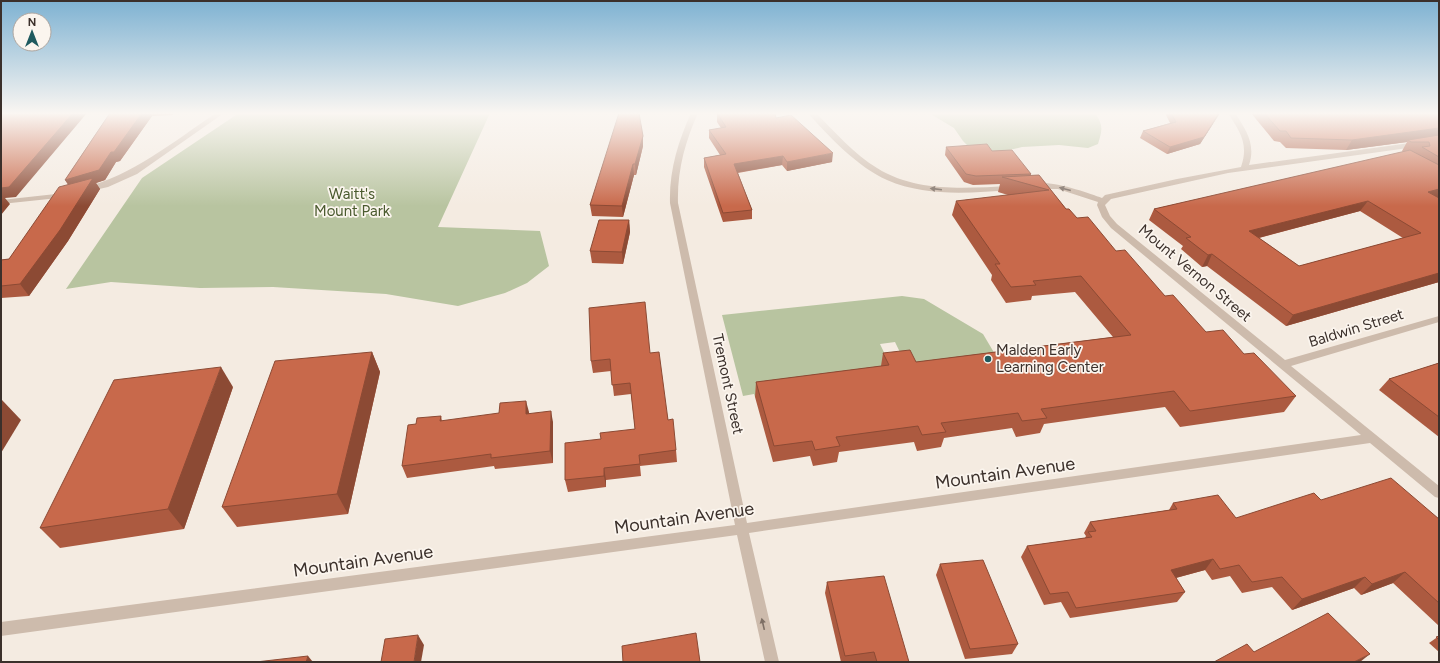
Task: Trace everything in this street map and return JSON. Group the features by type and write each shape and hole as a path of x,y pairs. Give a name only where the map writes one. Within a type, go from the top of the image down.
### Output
{"street":[{"path":"1,202 76,193 105,185 134,172 175,144"},
{"name":"Tremont Street","path":"683,144 678,164 673,194 674,203 742,528 772,662"},
{"path":"845,144 874,170 896,180 928,188 945,190 1021,187 1058,188 1103,201 1108,197 1177,181 1244,168 1389,150 1423,144"},
{"path":"1244,168 1249,153 1248,144"},
{"path":"1389,150 1402,156"},
{"name":"Mount Vernon Street","path":"1103,201 1101,205 1102,209 1114,226 1282,366 1439,493"},
{"name":"Baldwin Street","path":"1282,366 1439,319"},
{"name":"Mountain Avenue","path":"1,628 742,528 1371,438"}],"green space":[{"name":"Waitt's Mount Park","path":"193,144 476,144 438,227 540,231 549,266 527,283 505,293 458,306 386,294 273,287 200,288 111,282 66,289 142,178"},
{"path":"966,144 1098,144 1088,148 1059,145 1022,147 1005,151 974,152"},
{"path":"902,296 924,299 983,334 1002,366 912,377 895,342 880,344 891,367 755,397 754,394 743,396 722,315"}],"building":[{"path":"1,144 46,144 9,187 1,188"},
{"path":"89,144 120,144 114,152 111,152 99,170 65,180"},
{"path":"609,144 641,144 635,164 633,164 622,206 590,205"},
{"path":"719,144 823,144 833,153 787,162 783,156 734,164 752,210 723,213 704,158 726,154"},
{"path":"987,144 992,151 1012,150 1031,174 976,176 966,174 946,147"},
{"path":"1165,144 1180,144 1170,147"},
{"path":"1429,144 1439,144 1439,157 1422,147 1430,146"},
{"path":"1410,150 1439,165 1439,189 1428,192 1439,198 1439,273 1293,315 1212,254 1208,255 1186,238 1191,237 1154,209","holes":["1368,201 1421,233 1299,266 1249,231"]},
{"path":"1039,175 1066,209 1069,209 1077,218 1088,217 1116,251 1125,250 1165,296 1173,295 1206,332 1223,330 1244,354 1254,353 1296,396 1190,411 1174,391 1041,409 1047,418 1022,421 1018,413 941,423 946,432 922,435 918,426 836,437 840,446 815,450 812,441 774,446 756,382 889,365 883,353 910,350 916,362 1131,335 1081,276 1033,281 1036,285 1011,287 995,264 1000,264 956,201 1049,190 1002,177"},
{"path":"93,178 60,230 20,284 1,286 1,260 9,259 59,187"},
{"path":"599,220 629,220 622,252 590,251"},
{"path":"645,302 650,353 659,352 668,420 673,419 676,450 639,455 640,464 604,468 604,476 565,480 565,443 601,439 600,433 635,429 630,383 612,385 610,359 591,361 589,308"},
{"path":"372,352 337,494 222,507 275,361"},
{"path":"1439,363 1439,417 1389,379"},
{"path":"221,367 168,509 40,528 114,380"},
{"path":"526,401 526,414 551,411 550,451 491,458 491,454 402,466 408,425 416,424 417,418 441,416 440,421 499,413 500,403"},
{"path":"1391,478 1439,519 1439,603 1405,572 1372,584 1365,577 1302,599 1282,577 1252,582 1239,565 1220,569 1213,559 1171,570 1185,592 1076,608 1068,592 1050,594 1027,546 1092,537 1088,532 1096,531 1090,522 1177,509 1173,503 1218,495 1236,518 1314,493 1321,500"},
{"path":"983,560 1018,644 970,649 940,564"},
{"path":"884,576 909,662 877,662 874,652 845,656 827,582"},
{"path":"1328,613 1370,654 1354,662 1214,662 1247,644 1254,652"},
{"path":"696,633 700,662 623,662 622,646"},
{"path":"418,635 414,662 381,662 385,639"},
{"path":"308,656 306,662 256,662"}],"place":[{"name":"Malden Early Learning Center","path":"988,359"}]}
